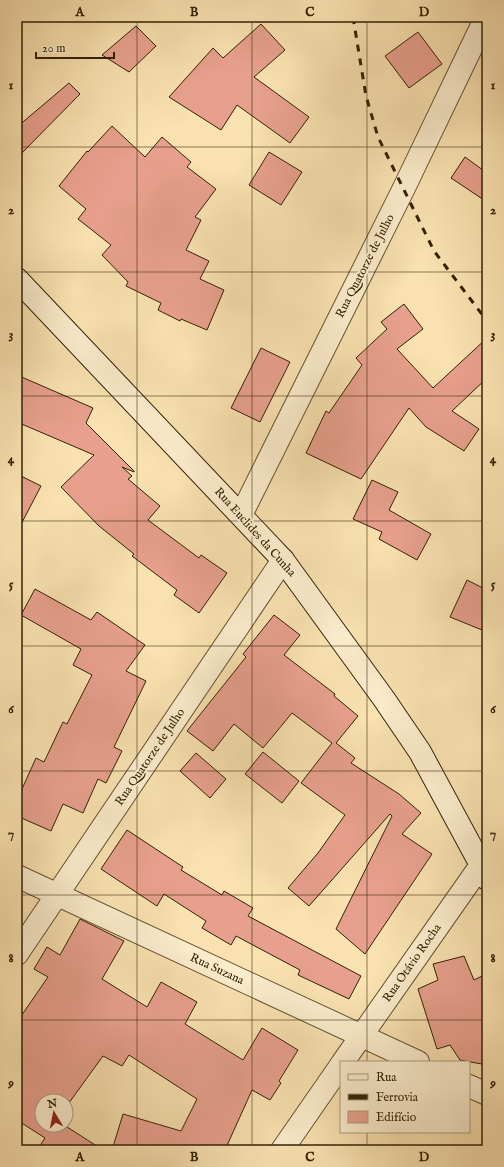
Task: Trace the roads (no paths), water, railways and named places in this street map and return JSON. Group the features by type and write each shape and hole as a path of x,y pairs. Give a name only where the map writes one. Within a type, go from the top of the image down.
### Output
{"street":[{"name":"Rua Quatorze de Julho","path":"241,514 404,188 486,17"},
{"name":"Rua Euclides da Cunha","path":"17,279 283,560 384,699 420,752 484,872"},
{"name":"Rua Quatorze de Julho","path":"17,954 283,560"},
{"name":"Rua Otávio Rocha","path":"344,1061 484,872"},
{"name":"Rua Suzana","path":"17,876 416,1061"},
{"path":"282,1150 340,1066"},
{"path":"470,1086 487,1094"}],"railway":[{"path":"353,17 366,96 378,137 434,251 487,321"}]}
